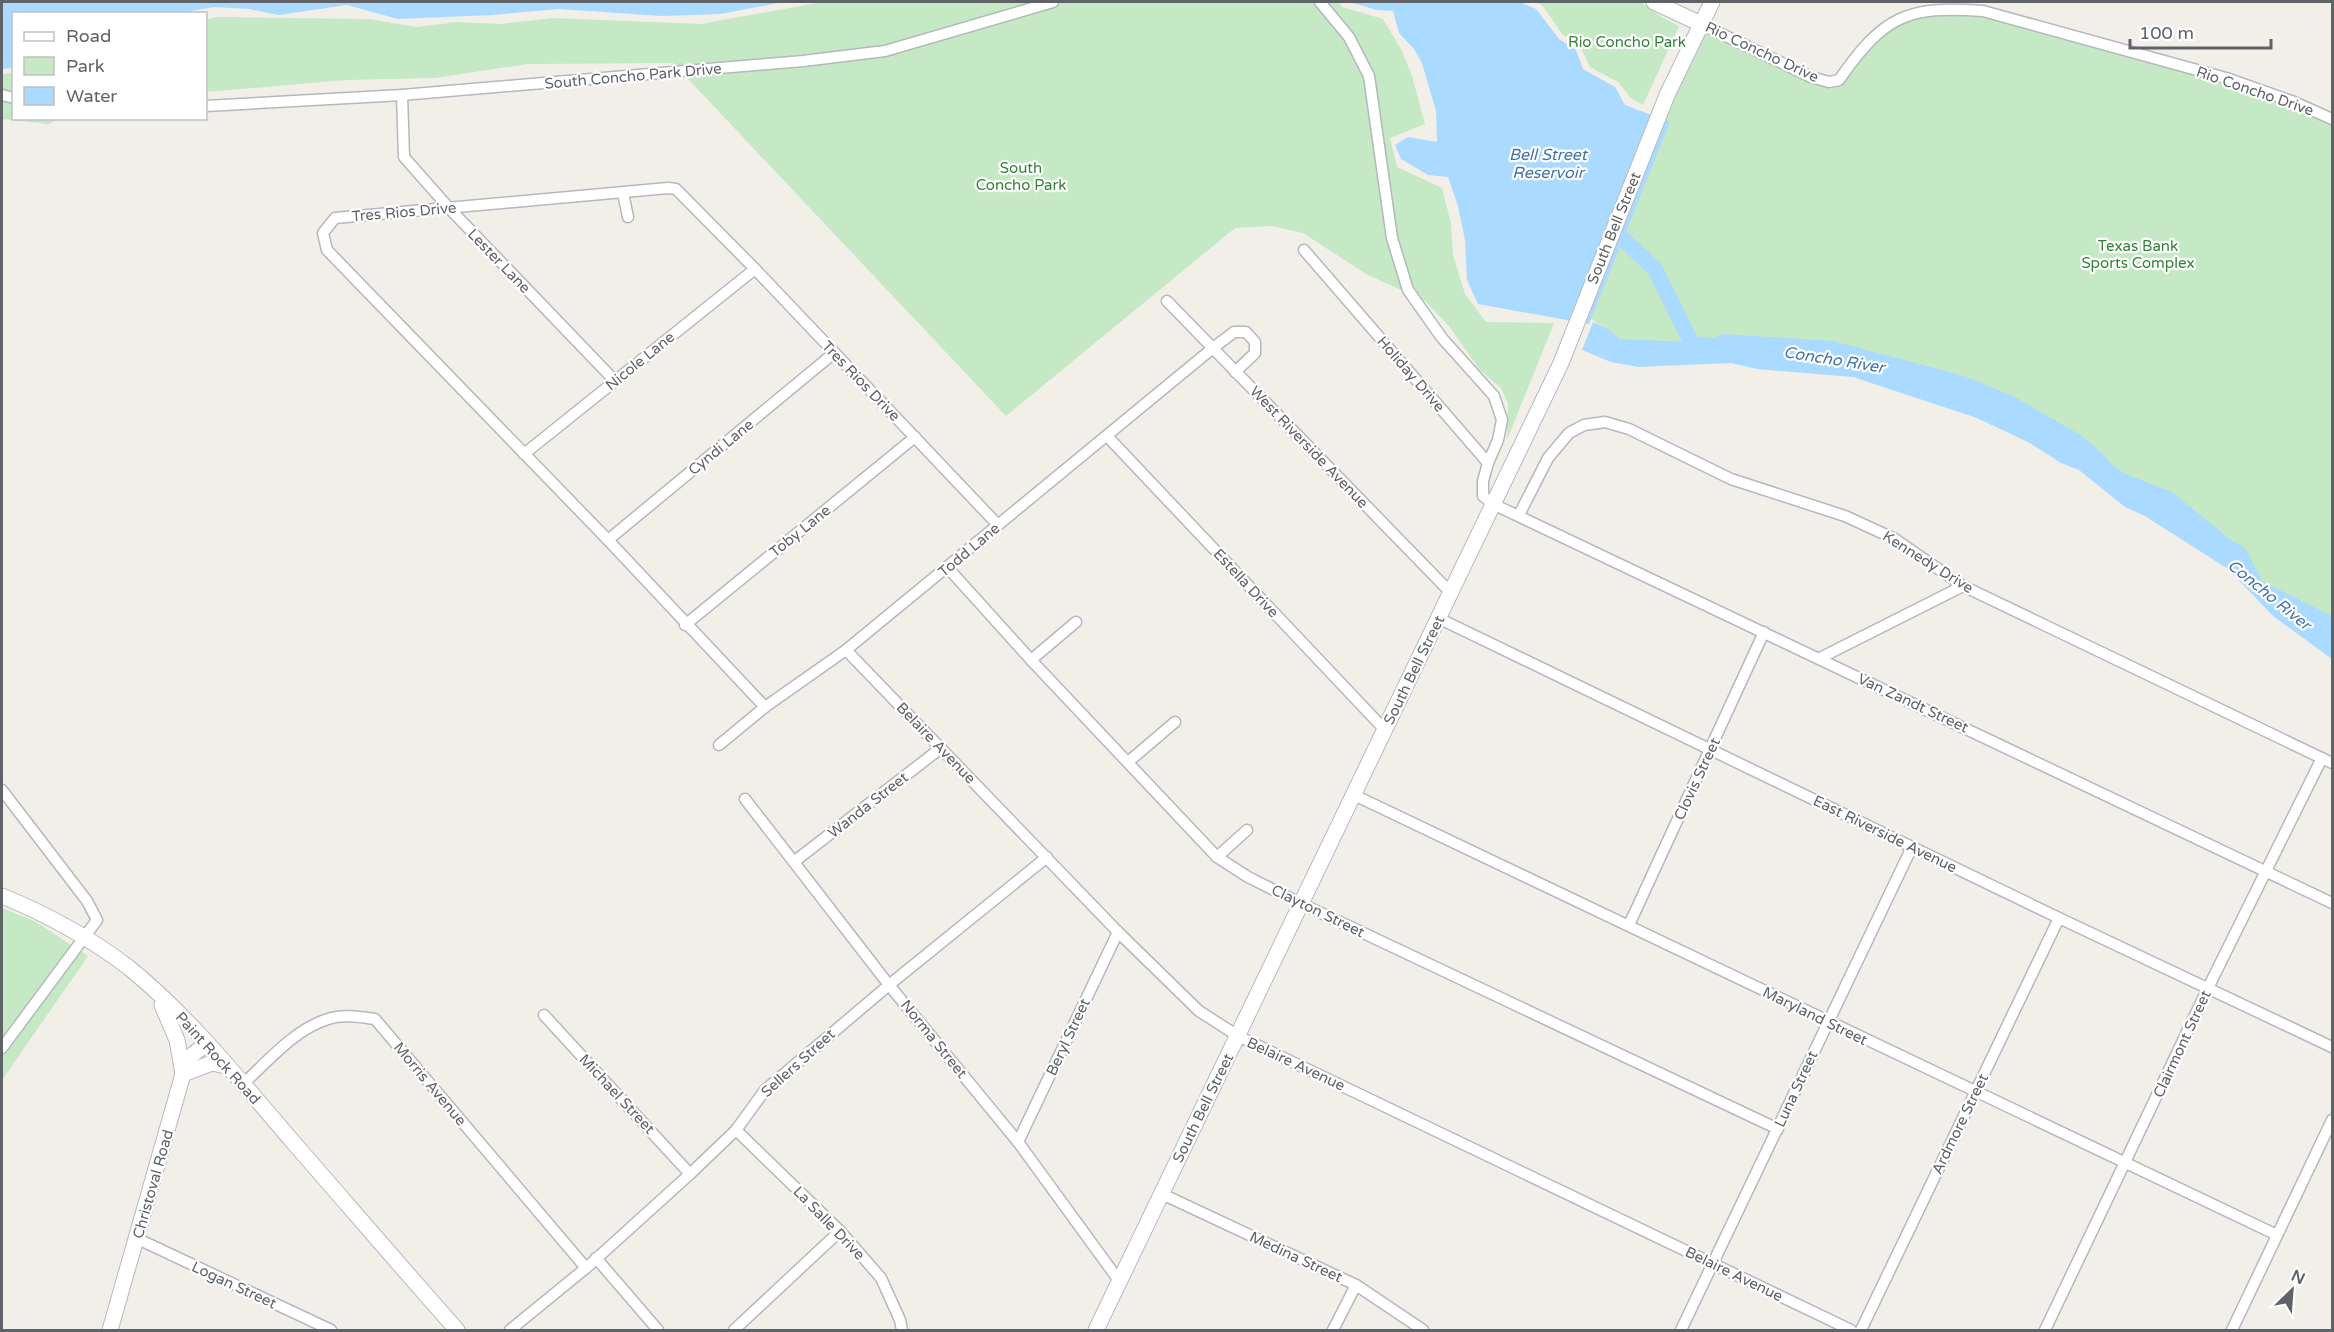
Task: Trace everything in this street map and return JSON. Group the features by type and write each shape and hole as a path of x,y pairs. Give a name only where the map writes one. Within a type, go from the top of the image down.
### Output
{"main road":[{"name":"Rio Concho Drive","path":"1654,2 1701,24"},
{"name":"South Bell Street","path":"1096,1330 1561,363 1667,95 1712,2"},
{"name":"Paint Rock Road","path":"2,896 34,910 85,939 128,967 155,992 243,1083 457,1330"},
{"path":"155,992 171,1022 183,1074 212,1063 226,1066"},
{"name":"Christoval Road","path":"110,1330 138,1239 183,1074 191,1056 206,1044"}],"street":[{"name":"South Concho Park Drive","path":"207,106 402,95 803,61 885,51 1053,2"},
{"path":"1320,2 1349,37 1369,76 1392,238 1408,290 1442,338 1494,396 1502,420 1498,440 1483,481 1483,496 1493,504"},
{"name":"Rio Concho Drive","path":"1701,24 1810,77 1829,82 1839,80 1858,52 1886,26 1917,12 1949,8 1983,11 2226,78 2294,102 2332,119"},
{"name":"Lester Lane","path":"402,95 404,157 449,208 615,381"},
{"name":"Tres Rios Drive","path":"765,707 685,625 608,540 327,250 323,233 335,218 676,189 998,525"},
{"path":"623,193 628,217"},
{"name":"Holiday Drive","path":"1304,250 1488,463"},
{"name":"Nicole Lane","path":"524,454 755,269"},
{"name":"West Riverside Avenue","path":"1167,301 1450,593"},
{"name":"Todd Lane","path":"719,745 765,707 846,650 1213,348 1234,332 1246,332 1255,342 1255,353 1235,372"},
{"name":"Cyndi Lane","path":"608,540 834,353"},
{"name":"Kennedy Drive","path":"1519,515 1548,458 1569,434 1584,425 1605,422 1629,429 1731,479 1845,516 1895,539 1963,586 2332,763"},
{"name":"Estella Drive","path":"1107,436 1385,730"},
{"name":"Toby Lane","path":"685,625 915,438"},
{"name":"Van Zandt Street","path":"1493,504 2332,903"},
{"name":"Clayton Street","path":"948,568 1031,660 1217,857 1248,877 1302,904 1778,1129"},
{"path":"1820,658 1963,586"},
{"name":"East Riverside Avenue","path":"1438,618 2059,918 2332,1047"},
{"path":"1031,660 1076,622"},
{"name":"Clovis Street","path":"1629,926 1764,632"},
{"name":"Belaire Avenue","path":"846,650 1118,932 1199,1011 1238,1036 1851,1330"},
{"path":"1128,762 1175,722"},
{"name":"Wanda Street","path":"795,861 941,748"},
{"name":"Clairmont Street","path":"2045,1330 2208,987 2322,758"},
{"path":"2,790 87,901 97,920 2,1048"},
{"name":"Maryland Street","path":"1354,795 1827,1022 2277,1234"},
{"name":"Norma Street","path":"745,799 889,985 1018,1142 1120,1282"},
{"path":"1217,857 1247,830"},
{"name":"Luna Street","path":"1681,1330 1912,847"},
{"name":"Sellers Street","path":"510,1330 586,1268 690,1174 736,1130 765,1090 889,985 1047,857"},
{"name":"Ardmore Street","path":"1861,1330 2059,918"},
{"name":"Beryl Street","path":"1018,1142 1118,932"},
{"name":"Michael Street","path":"544,1015 690,1174"},
{"name":"Morris Avenue","path":"243,1083 302,1031 329,1018 354,1016 375,1019 586,1268"},
{"path":"2232,1330 2332,1120"},
{"name":"La Salle Drive","path":"736,1130 840,1231 881,1278 900,1320 902,1330"},
{"name":"Medina Street","path":"1162,1194 1356,1285 1423,1330"},
{"path":"734,1330 840,1231"},
{"name":"Logan Street","path":"138,1239 331,1330"},
{"path":"596,1258 658,1330"},
{"path":"1333,1330 1356,1285"}],"green space":[{"name":"South Concho Park","path":"822,2 1339,2 1342,7 1383,19 1402,51 1412,76 1425,124 1390,138 1397,167 1442,188 1451,224 1453,255 1465,294 1486,322 1554,323 1507,440 1508,404 1501,388 1480,370 1449,326 1425,301 1366,274 1303,233 1272,226 1235,228 1006,416 673,63 527,64 435,78 346,80 207,92 207,20 217,17 368,19 416,27 457,22 500,24 554,18 701,24"},
{"name":"Rio Concho Park","path":"1536,2 1641,2 1679,26 1643,105 1631,98 1618,82 1590,67 1580,46 1562,34 1543,6"},
{"name":"Texas Bank Sports Complex","path":"1983,11 2226,78 2332,119 2332,646 2007,400 1620,339 1570,305 1701,24 1810,77 1839,80 1858,52 1917,12"},
{"path":"12,73 12,120 55,120 49,124 2,119 2,74"},
{"path":"2,908 36,922 88,956 2,1080"}],"water":[{"path":"2,2 784,2 720,14 662,16 559,9 492,15 398,19 347,5 279,15 249,9 214,7 185,12 12,12 12,68 2,69"},
{"name":"Bell Street Reservoir","path":"1349,2 1520,2 1536,9 1559,39 1576,50 1583,69 1615,87 1625,105 1670,122 1589,324 1478,304 1467,280 1465,240 1458,206 1448,177 1428,175 1401,159 1395,145 1408,137 1437,142 1436,111 1422,63 1414,49 1399,33 1393,11 1377,10"},
{"path":"1593,322 1608,329 1620,339 1707,343 1722,334 1833,341 1964,376 2013,396 2082,436 2125,474 2172,492 2231,540 2245,548 2263,582 2332,616 2332,659 2273,616 2228,569 2145,516 2125,507 2079,470 2061,463 2028,442 1977,418 1853,377 1757,369 1731,363 1638,367 1611,362 1582,350"}],"waterway":[{"name":"Concho River","path":"1606,223 1655,269 1692,344 1711,346"}]}
